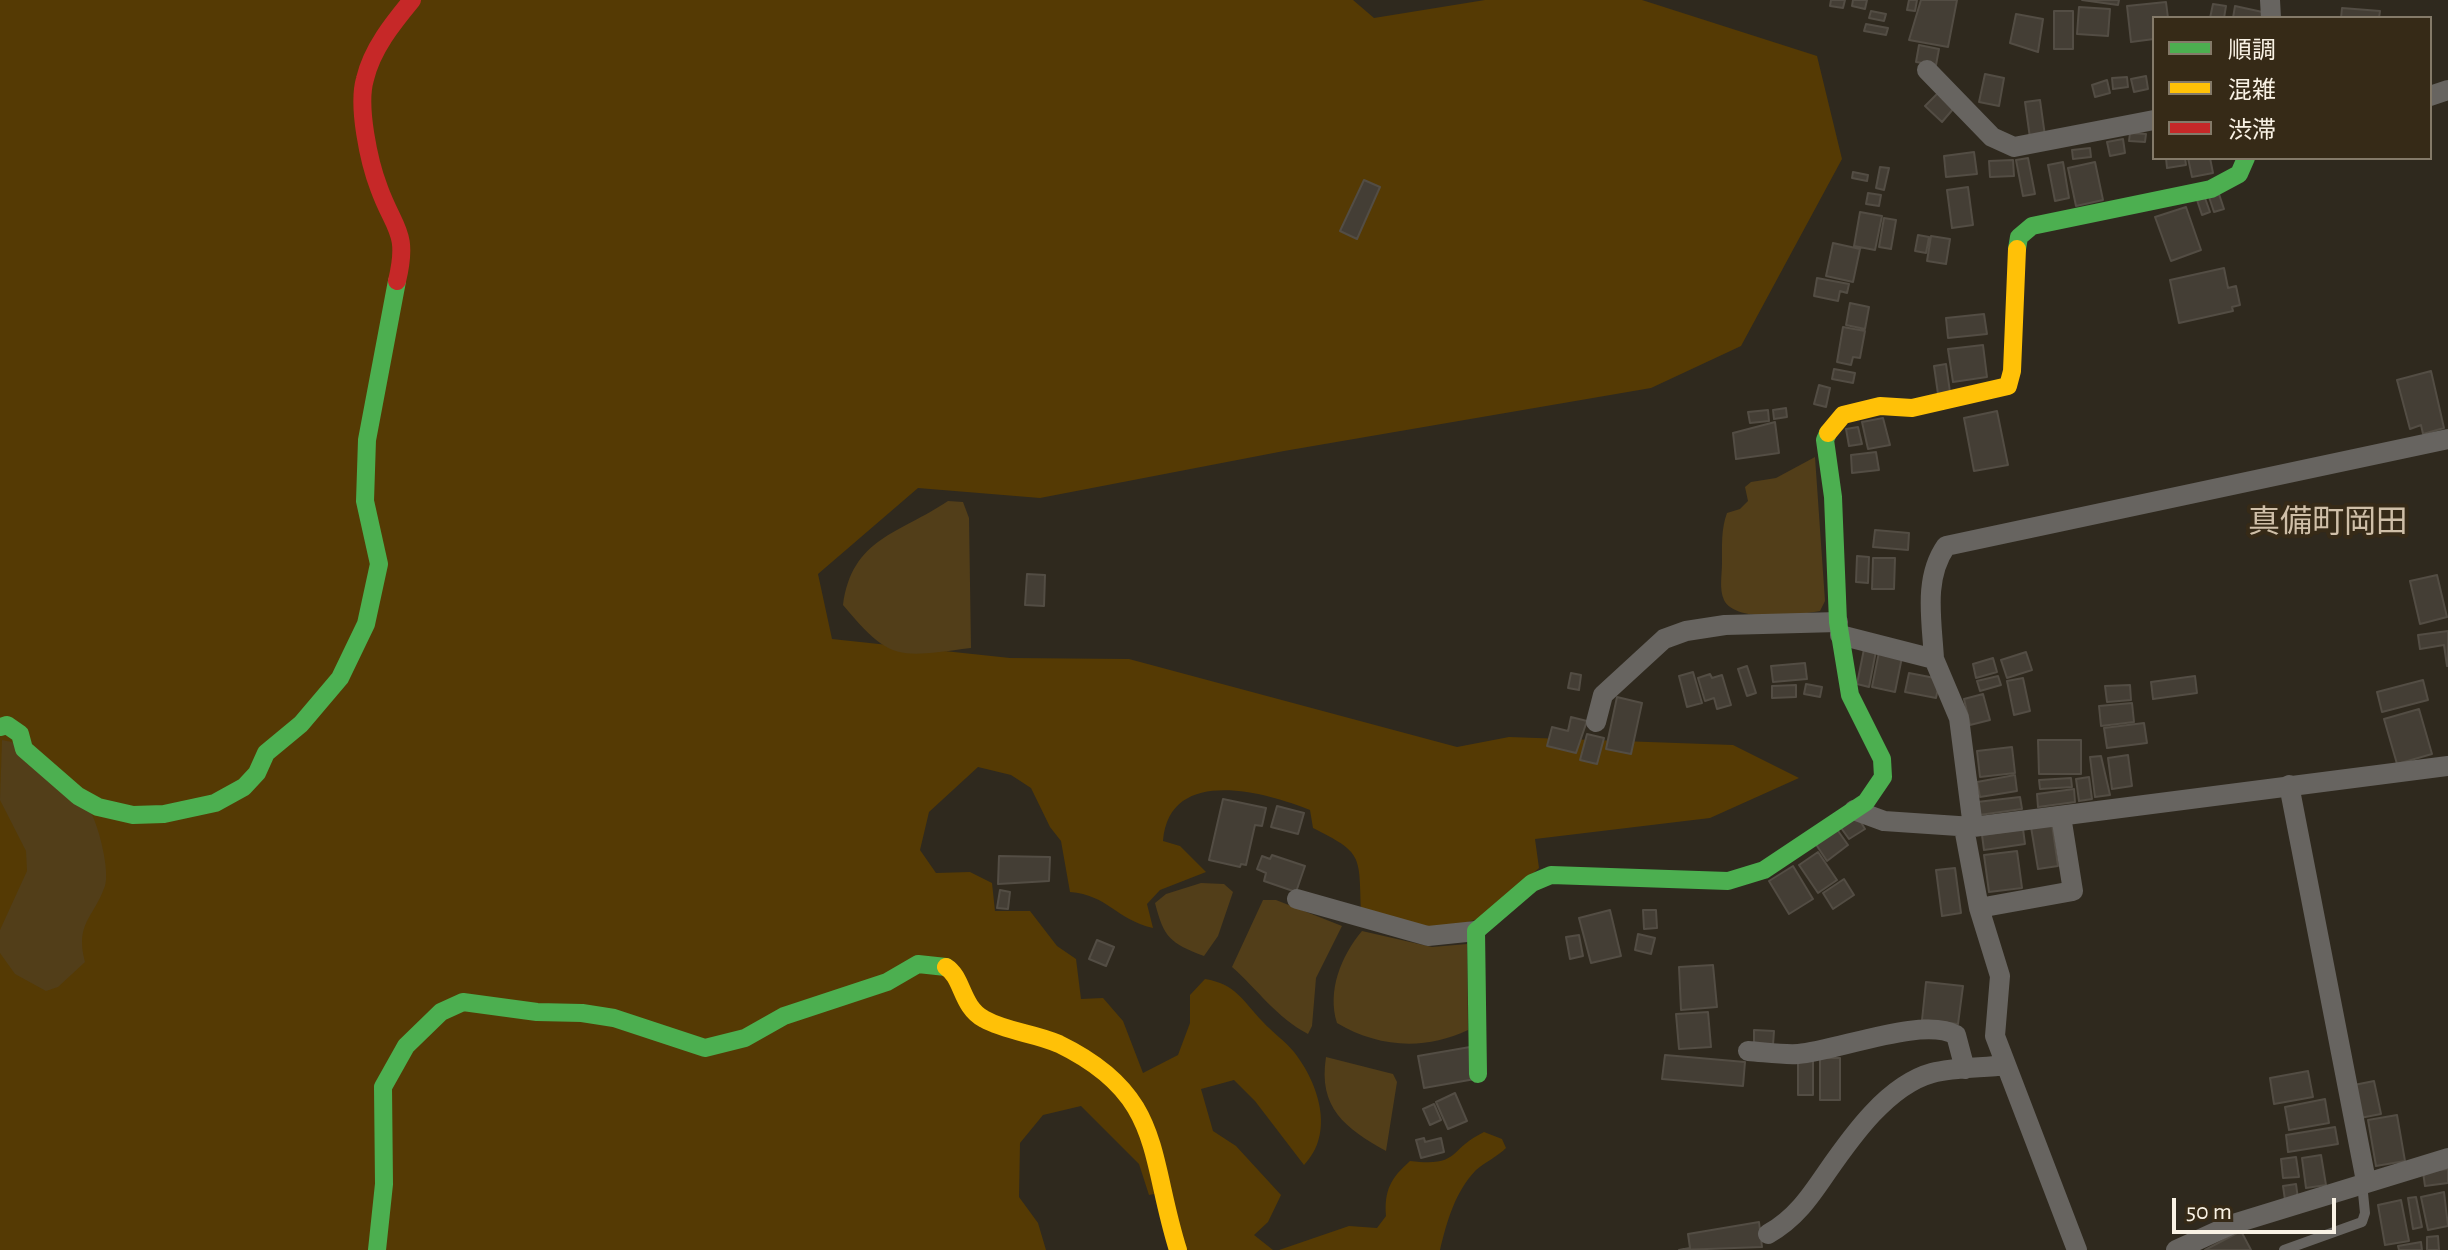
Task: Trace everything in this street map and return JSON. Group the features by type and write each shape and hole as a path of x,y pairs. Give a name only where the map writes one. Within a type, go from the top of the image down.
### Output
{"street":[{"path":"0,727 7,725 20,734 24,749 53,777 98,807 133,815 164,814 215,803 244,787 257,773 266,753 301,724 340,678 366,624 379,564 365,501 367,440 377,401 382,347 401,265 401,232 379,188 365,130 364,80 386,32 412,0"},
{"path":"1927,70 1992,137 2014,147 2152,120"},
{"path":"1297,899 1428,936 1476,931 1532,883 1551,875 1728,881 1764,870 1866,802 1883,777 1882,759 1850,695 1839,628 1833,497 1825,440 1831,425 1843,415 1880,406 1912,408 2008,386 2012,371 2014,267 2019,237 2032,226 2211,189 2239,174 2245,160"},
{"path":"2077,1250 1995,1036 2000,976 1979,908 1968,827 1959,718 1934,659 1934,564 1946,546 2448,439"},
{"path":"1596,722 1603,695 1664,639 1686,631 1725,625 1839,628 1934,659"},
{"path":"1854,810 1884,821 1968,827 2448,766"},
{"path":"2289,785 2364,1182"},
{"path":"1979,908 2073,891 2061,816"},
{"path":"1476,931 1478,1074"},
{"path":"377,1250 384,1184 383,1087 406,1046 441,1012 463,1002 537,1012 582,1013 614,1018 705,1048 745,1038 784,1016 887,982 918,964 941,964 953,971 961,998 986,1023 1042,1037 1063,1047 1124,1089 1143,1117 1152,1143 1169,1227 1178,1250"},
{"path":"1748,1051 1797,1054 1923,1030 1946,1029 1956,1035 1965,1069"},
{"path":"1768,1234 1785,1225 1805,1203 1849,1140 1906,1084 1933,1072 2006,1065"},
{"path":"2176,1250 2233,1224 2448,1158"}],"lane":[{"path":"2284,1250 2362,1222 2365,1213 2364,1182"}],"shaded area":[{"path":"0,0 1353,0 1374,18 1485,0 1642,0 1817,56 1842,159 1741,346 1651,388 1284,451 1040,498 918,488 818,574 832,639 1010,658 1129,659 1457,747 1509,737 1733,745 1799,778 1710,818 1535,839 1539,868 1485,917 1427,930 1361,909 1360,877 1355,858 1350,850 1313,828 1310,810 1268,796 1244,792 1221,790 1200,793 1182,802 1169,817 1163,841 1180,846 1206,872 1160,890 1147,904 1153,928 1129,919 1094,898 1070,892 1061,841 1050,827 1031,788 1011,775 978,767 929,812 920,850 936,873 970,872 992,883 995,911 1030,911 1057,946 1076,959 1081,999 1103,998 1123,1021 1143,1073 1178,1055 1190,1023 1190,995 1205,979 1216,981 1238,994 1303,1065 1316,1093 1321,1124 1319,1138 1304,1165 1255,1101 1234,1080 1201,1089 1213,1131 1236,1146 1281,1195 1268,1222 1254,1235 1273,1250 1184,1250 1169,1191 1149,1195 1139,1164 1081,1106 1043,1115 1020,1143 1019,1197 1038,1223 1046,1250 0,1250"},
{"path":"1815,457 1825,601 1820,611 1768,616 1753,615 1730,607 1722,596 1721,587 1722,538 1727,513 1740,509 1748,501 1745,487 1751,482 1776,478"},
{"path":"948,501 963,502 969,518 971,648 912,654 898,652 873,637 843,605 848,583 856,565 880,540"},
{"path":"2,740 12,742 91,813 105,860 105,886 82,938 85,962 58,987 46,991 15,974 0,953 0,930 27,871 26,851 0,800"},
{"path":"1201,883 1224,884 1233,892 1218,936 1204,956 1170,938 1155,903 1166,894"},
{"path":"1263,900 1276,900 1342,926 1316,978 1312,1026 1308,1034 1277,1012 1232,967"},
{"path":"1362,931 1432,947 1467,944 1468,1030 1435,1041 1401,1043 1368,1037 1337,1023 1334,999 1338,974 1348,951"},
{"path":"1326,1057 1393,1074 1397,1082 1386,1151 1358,1134 1338,1114 1326,1090"},
{"path":"1484,1132 1502,1139 1506,1148 1476,1170 1462,1188 1440,1250 1279,1250 1349,1226 1377,1228 1386,1216 1390,1185 1410,1161 1438,1162 1446,1159"}],"building":[{"path":"1831,0 1845,0 1843,8 1830,6"},
{"path":"1853,0 1867,0 1865,9 1852,6"},
{"path":"1909,0 1917,0 1915,11 1907,10"},
{"path":"1921,0 1957,0 1948,47 1909,40"},
{"path":"2082,0 2119,0 2118,5"},
{"path":"2166,2 2168,16 2152,16 2152,39 2131,42 2127,6"},
{"path":"2213,4 2226,6 2224,16 2210,16"},
{"path":"2235,6 2267,13 2266,16 2233,16"},
{"path":"2079,7 2110,9 2108,36 2077,34"},
{"path":"2342,8 2380,11 2379,16 2341,16"},
{"path":"1871,11 1886,14 1884,21 1869,18"},
{"path":"2054,11 2073,11 2073,49 2054,49"},
{"path":"2016,14 2043,19 2038,52 2010,43"},
{"path":"1866,24 1888,28 1886,35 1864,31"},
{"path":"1919,45 1939,49 1936,65 1916,62"},
{"path":"1985,74 2004,78 1999,106 1979,102"},
{"path":"2146,76 2148,89 2134,92 2131,79"},
{"path":"2127,77 2128,87 2113,89 2112,78"},
{"path":"2107,80 2110,93 2095,97 2092,85"},
{"path":"1938,93 1954,108 1942,122 1925,106"},
{"path":"2040,100 2045,136 2030,138 2025,102"},
{"path":"2130,133 2146,134 2145,142 2129,141"},
{"path":"2123,139 2125,153 2110,156 2107,142"},
{"path":"2090,148 2091,157 2073,159 2072,150"},
{"path":"1974,152 1977,174 1946,177 1944,156"},
{"path":"2028,158 2035,194 2023,196 2016,160"},
{"path":"2013,160 2014,176 1990,177 1989,161"},
{"path":"2166,160 2185,160 2186,165 2167,168"},
{"path":"2188,160 2210,160 2213,173 2192,177"},
{"path":"2063,162 2069,198 2055,201 2048,165"},
{"path":"2095,162 2103,200 2076,206 2068,168"},
{"path":"1880,167 1889,168 1884,190 1876,188"},
{"path":"1853,172 1868,175 1867,181 1852,178"},
{"path":"1364,180 1380,187 1357,239 1340,231"},
{"path":"1968,187 1973,225 1952,228 1947,190"},
{"path":"1868,193 1881,195 1879,206 1866,204"},
{"path":"2219,194 2224,209 2214,212 2209,197"},
{"path":"2205,198 2210,212 2202,215 2197,200"},
{"path":"2186,207 2201,250 2171,261 2155,217"},
{"path":"1860,212 1882,216 1875,250 1854,246"},
{"path":"1884,218 1896,220 1891,249 1879,247"},
{"path":"1918,235 1929,237 1926,253 1915,251"},
{"path":"1931,236 1950,239 1946,264 1927,261"},
{"path":"1833,243 1860,249 1853,282 1826,276"},
{"path":"2224,268 2228,288 2236,286 2240,305 2232,307 2233,311 2179,323 2170,280"},
{"path":"1817,278 1849,284 1847,293 1840,291 1838,301 1814,296"},
{"path":"1850,303 1869,307 1865,329 1846,325"},
{"path":"1984,314 1987,334 1948,338 1946,318"},
{"path":"1843,327 1865,331 1860,358 1853,357 1851,365 1837,362"},
{"path":"1983,345 1987,377 1953,382 1948,349"},
{"path":"1946,364 1950,392 1938,394 1934,366"},
{"path":"1834,369 1855,373 1853,383 1832,379"},
{"path":"2431,371 2444,428 2423,434 2421,425 2410,429 2397,380"},
{"path":"1819,385 1830,388 1826,407 1814,404"},
{"path":"1786,408 1787,417 1774,419 1773,410"},
{"path":"1768,410 1769,421 1750,423 1748,412"},
{"path":"1997,411 2008,465 1974,471 1964,418"},
{"path":"1883,418 1890,445 1868,449 1862,422"},
{"path":"1775,422 1779,453 1736,459 1733,433"},
{"path":"1858,427 1862,444 1849,446 1846,429"},
{"path":"1876,452 1879,470 1852,473 1851,455"},
{"path":"1875,530 1909,533 1908,550 1873,547"},
{"path":"1857,556 1869,557 1868,583 1856,582"},
{"path":"1873,558 1895,558 1894,589 1872,589"},
{"path":"1027,574 1045,575 1044,606 1025,605"},
{"path":"2437,575 2447,617 2420,624 2410,581"},
{"path":"2448,631 2447,666 2444,645 2420,649 2418,635"},
{"path":"1864,649 1876,651 1869,687 1857,684"},
{"path":"1879,652 1902,657 1895,692 1872,687"},
{"path":"2026,652 2032,670 2007,678 2001,660"},
{"path":"1993,658 1997,672 1976,678 1973,664"},
{"path":"1805,663 1807,679 1773,682 1771,666"},
{"path":"1747,666 1756,693 1747,696 1738,669"},
{"path":"1693,672 1702,703 1687,707 1679,676"},
{"path":"1571,673 1581,675 1579,690 1568,688"},
{"path":"1909,673 1940,679 1936,698 1905,692"},
{"path":"1710,674 1712,678 1722,675 1731,705 1717,709 1714,698 1705,701 1698,678"},
{"path":"1998,676 2001,685 1980,691 1977,681"},
{"path":"2195,676 2197,693 2153,699 2151,682"},
{"path":"2023,678 2030,711 2014,715 2007,681"},
{"path":"2423,680 2428,700 2382,712 2377,692"},
{"path":"1806,684 1822,687 1820,697 1804,694"},
{"path":"1796,685 1796,697 1772,698 1772,686"},
{"path":"2130,685 2131,700 2107,702 2105,686"},
{"path":"1983,694 1990,720 1970,725 1964,699"},
{"path":"1617,697 1642,703 1631,754 1606,749"},
{"path":"2132,703 2134,722 2101,726 2099,706"},
{"path":"2419,709 2432,754 2397,764 2384,719"},
{"path":"1571,717 1587,721 1576,753 1547,746 1552,727 1568,731"},
{"path":"2144,723 2147,743 2107,748 2104,728"},
{"path":"1587,734 1604,738 1597,764 1580,760"},
{"path":"2038,740 2081,740 2081,774 2039,774"},
{"path":"2012,747 2015,773 1980,777 1977,751"},
{"path":"2128,755 2132,786 2112,789 2108,758"},
{"path":"2101,756 2110,795 2095,797 2090,757"},
{"path":"2015,775 2017,791 1980,797 1977,782"},
{"path":"2089,777 2092,799 2079,801 2076,779"},
{"path":"2071,778 2072,787 2040,789 2039,780"},
{"path":"2074,789 2075,802 2038,807 2037,794"},
{"path":"2020,797 2022,809 1979,815 1977,802"},
{"path":"1223,799 1266,808 1262,826 1255,825 1246,865 1241,864 1240,867 1209,860"},
{"path":"1277,806 1304,813 1298,834 1271,827"},
{"path":"1856,814 1865,829 1849,839 1839,825"},
{"path":"2052,824 2058,866 2038,869 2031,827"},
{"path":"1836,828 1848,845 1827,861 1815,843"},
{"path":"2023,829 2025,844 1984,850 1982,835"},
{"path":"2017,851 2022,888 1989,892 1984,855"},
{"path":"1818,852 1837,880 1818,893 1799,865"},
{"path":"1272,855 1305,866 1296,892 1264,881 1266,873 1257,869 1262,856 1270,859"},
{"path":"999,856 1050,857 1049,881 998,884"},
{"path":"1793,866 1813,899 1789,914 1769,881"},
{"path":"1955,868 1961,913 1942,916 1936,870"},
{"path":"1844,879 1854,895 1833,909 1823,893"},
{"path":"1000,890 1010,892 1008,909 997,908"},
{"path":"1610,910 1621,956 1591,963 1579,918"},
{"path":"1643,910 1656,910 1657,928 1644,929"},
{"path":"1638,934 1655,938 1651,954 1635,950"},
{"path":"1579,935 1583,956 1570,959 1566,937"},
{"path":"1097,940 1114,947 1106,966 1089,959"},
{"path":"1713,965 1717,1007 1681,1010 1679,967"},
{"path":"1926,982 1963,986 1958,1024 1922,1020"},
{"path":"1708,1012 1711,1047 1679,1049 1676,1014"},
{"path":"1754,1030 1774,1031 1773,1045 1754,1044"},
{"path":"1470,1047 1475,1079 1424,1088 1418,1056"},
{"path":"1665,1055 1745,1062 1743,1086 1662,1079"},
{"path":"1820,1058 1840,1058 1840,1100 1820,1100"},
{"path":"1798,1061 1813,1061 1813,1095 1798,1095"},
{"path":"2308,1071 2313,1097 2274,1104 2270,1078"},
{"path":"2374,1081 2381,1114 2360,1118 2354,1085"},
{"path":"1455,1093 1467,1121 1448,1129 1436,1102"},
{"path":"2325,1099 2329,1123 2289,1130 2285,1107"},
{"path":"1434,1104 1441,1120 1430,1125 1423,1109"},
{"path":"2397,1115 2405,1161 2376,1166 2368,1120"},
{"path":"2335,1127 2338,1144 2288,1152 2286,1135"},
{"path":"1424,1138 1425,1142 1441,1138 1444,1152 1421,1158 1416,1140"},
{"path":"2321,1155 2326,1185 2306,1188 2302,1158"},
{"path":"2296,1157 2299,1177 2283,1178 2281,1159"},
{"path":"2448,1169 2448,1183 2425,1186 2423,1172"},
{"path":"2296,1184 2298,1199 2285,1200 2283,1186"},
{"path":"2444,1192 2448,1226 2428,1230 2421,1197"},
{"path":"2416,1197 2422,1227 2413,1229 2408,1198"},
{"path":"2401,1200 2409,1241 2385,1245 2378,1205"},
{"path":"1759,1222 1762,1247 1679,1250 1690,1248 1688,1234"},
{"path":"2241,1231 2251,1250 2205,1250"},
{"path":"2438,1236 2439,1250 2427,1250 2427,1237"},
{"path":"2421,1242 2422,1250 2399,1250 2398,1246"}],"traffic: fast":[{"path":"2017,249 2019,237 2032,226 2211,189 2239,174 2245,160"},
{"path":"0,727 7,725 20,734 24,749 78,796 98,807 133,815 164,814 215,803 244,787 257,773 266,753 301,724 340,678 366,624 379,564 365,501 367,440 397,281"},
{"path":"1478,1074 1476,931 1532,883 1551,875 1728,881 1764,870 1866,802 1883,777 1882,759 1850,695 1838,622 1833,497 1825,440 1828,433"},
{"path":"377,1250 384,1184 383,1087 406,1046 441,1012 463,1002 537,1012 582,1013 614,1018 705,1048 745,1038 784,1016 887,982 918,964 946,967"}],"traffic: slow":[{"path":"1828,433 1843,415 1880,406 1912,408 2008,386 2012,371 2017,249"},
{"path":"946,967 956,978 976,1014 1002,1027 1059,1044 1093,1064 1118,1084 1147,1130 1178,1250"}],"traffic: jam":[{"path":"397,281 401,241 371,164 362,104 368,68 378,47 412,0"}],"district":[{"name":"真備町岡田","path":"2328,522"}]}
